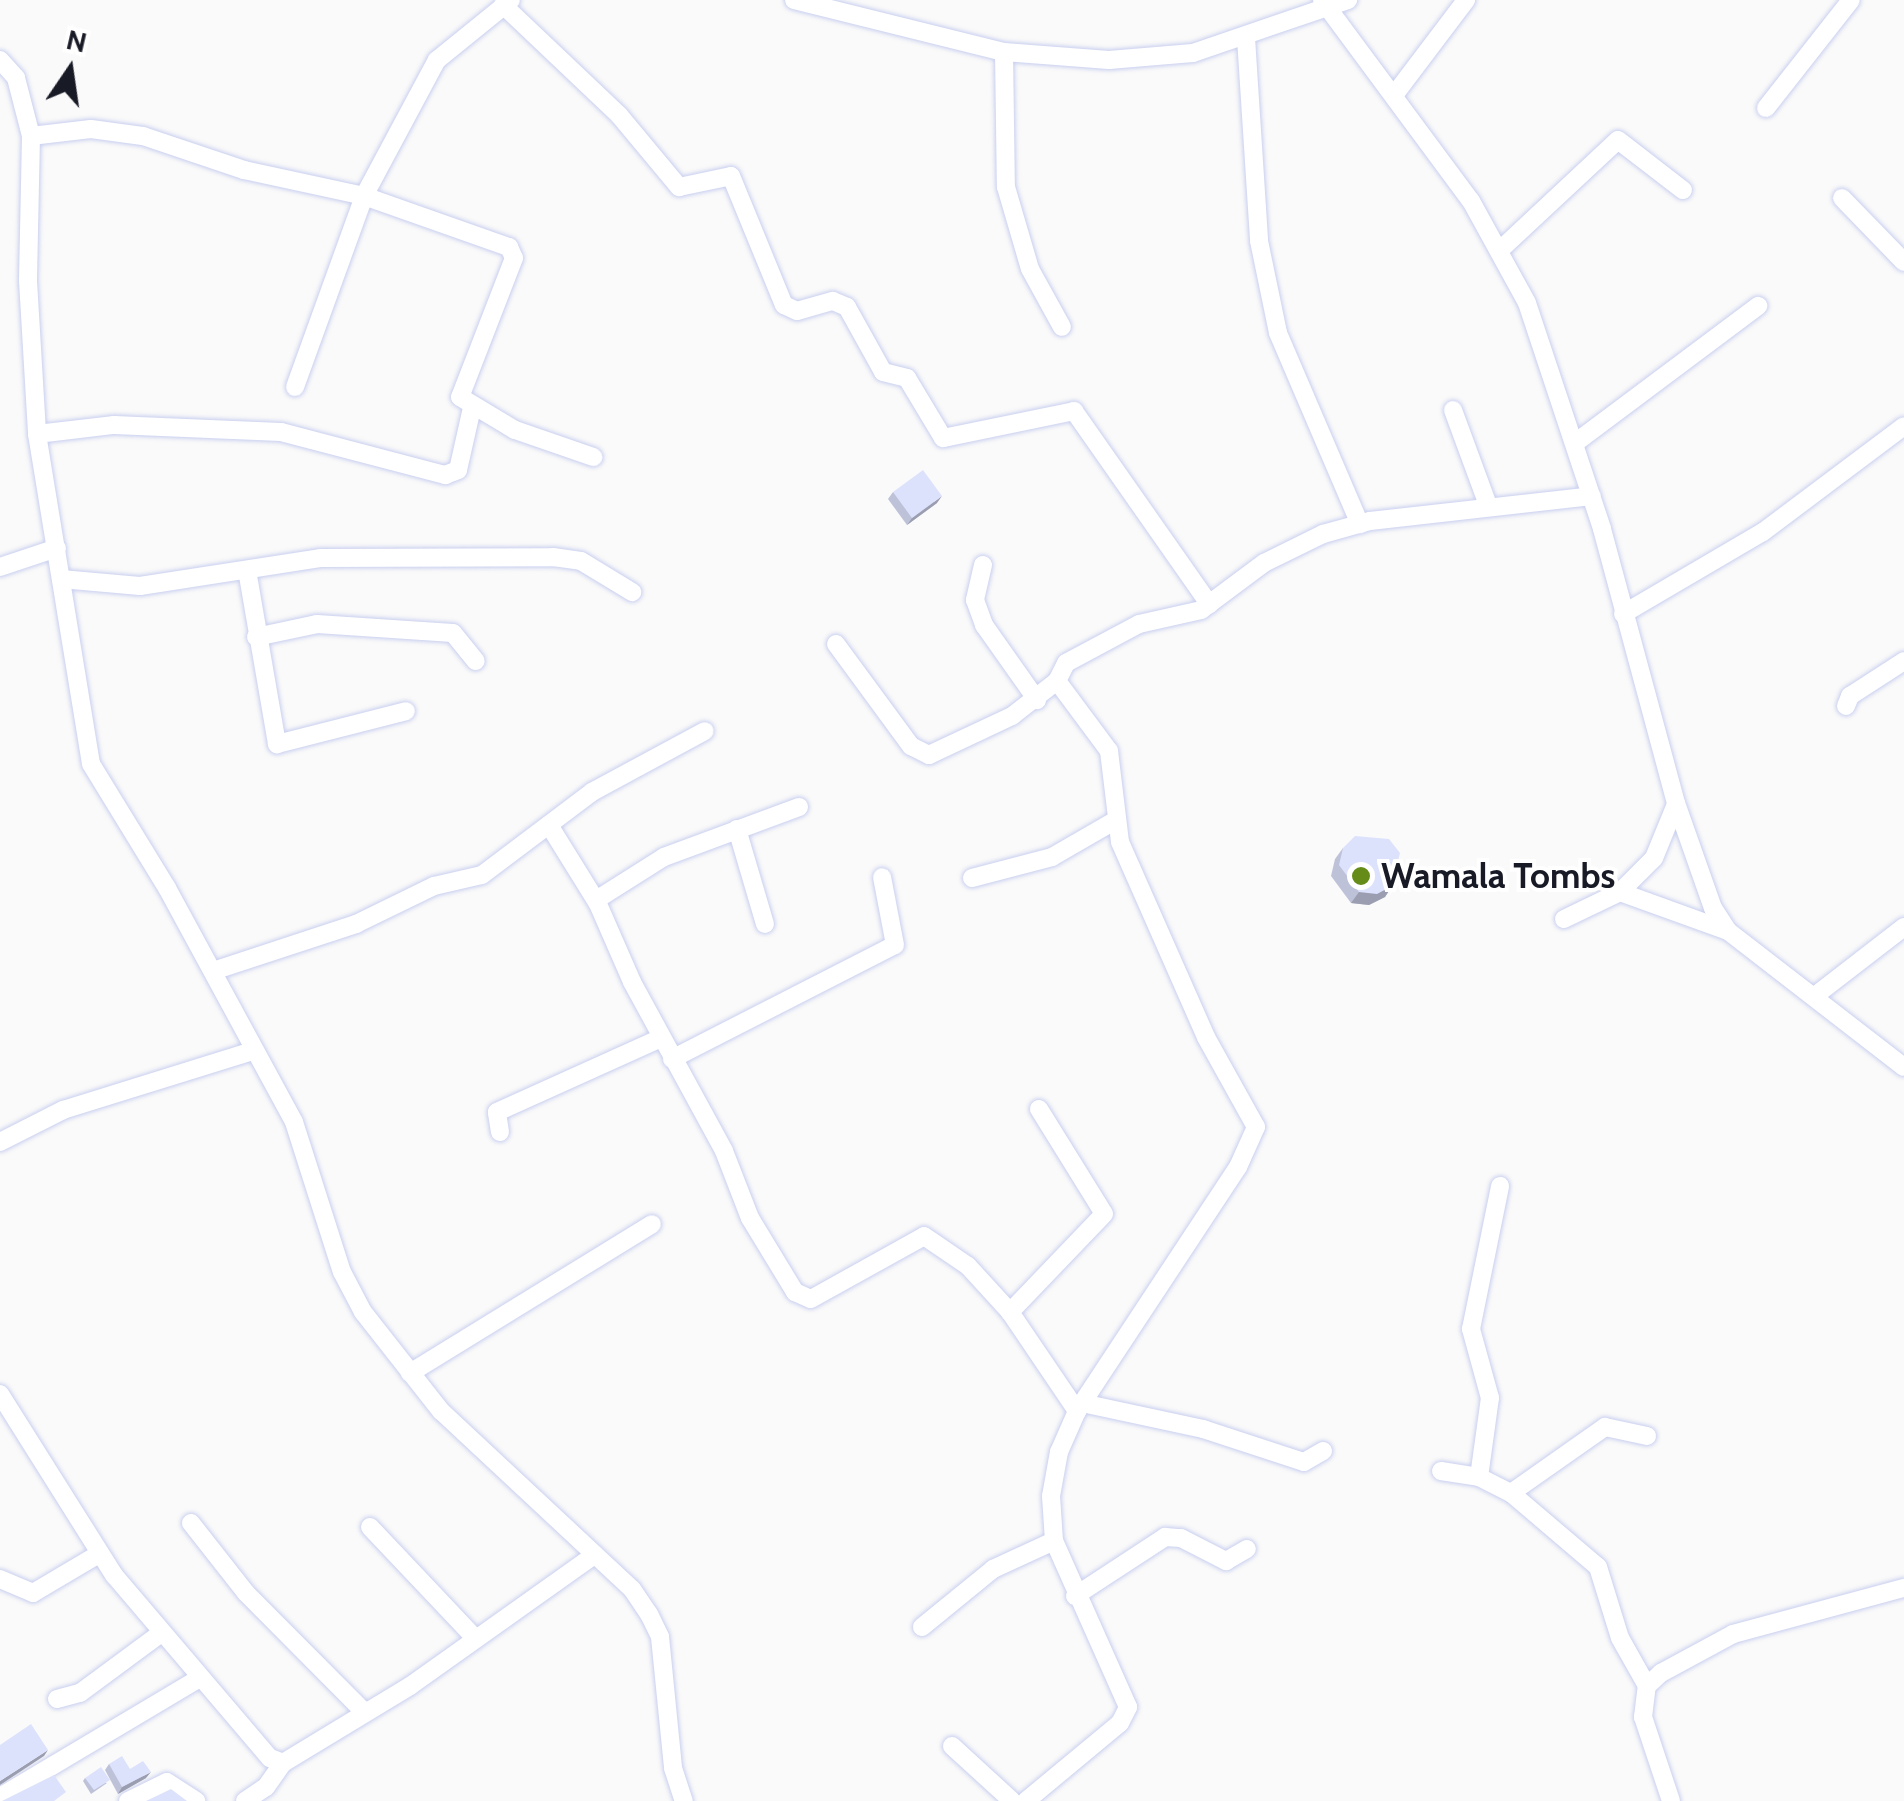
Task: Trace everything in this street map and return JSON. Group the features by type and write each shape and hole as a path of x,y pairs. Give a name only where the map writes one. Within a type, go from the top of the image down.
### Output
{"street":[{"path":"794,0 842,5 1004,52 1159,58 1246,38 1348,0"},
{"path":"1395,94 1466,0"},
{"path":"1766,108 1852,0"},
{"path":"295,388 364,196 437,60 507,2 619,115 679,187 731,176 784,305 797,311 832,301 847,307 883,372 907,378 943,438 1074,411 1209,604"},
{"path":"1326,6 1395,94 1500,250 1528,303 1592,496 1676,803 1713,908 1728,931"},
{"path":"1246,38 1260,241 1278,334 1360,524"},
{"path":"1004,52 1006,187 1030,269 1062,327"},
{"path":"0,60 20,89 31,136 28,282 37,434 91,764 213,971 294,1122 342,1272 363,1312 410,1374 484,1456 632,1589 660,1637 673,1768 684,1801"},
{"path":"31,136 91,130 143,136 244,170 364,196 514,252 489,336 461,392 472,408 593,458"},
{"path":"1500,250 1618,140 1683,190"},
{"path":"1842,198 1904,262"},
{"path":"1576,443 1758,306"},
{"path":"37,434 114,426 280,432 445,475 458,470 472,408"},
{"path":"1453,410 1488,505"},
{"path":"1623,614 1776,523 1904,426"},
{"path":"836,644 919,754 976,736 1037,700 1057,681 1066,664 1139,624 1192,614 1264,563 1360,524 1488,505 1592,496"},
{"path":"0,567 57,548"},
{"path":"62,579 152,586 320,558 567,557 632,592"},
{"path":"983,564 975,600 984,626 1037,700"},
{"path":"247,570 256,636 280,746 406,711"},
{"path":"256,636 318,624 435,631 463,638 476,661"},
{"path":"1846,706 1850,696 1904,661"},
{"path":"1026,1801 1120,1723 1128,1706 1054,1541 1053,1475 1080,1407 1238,1167 1256,1126 1206,1036 1116,820 1109,751 1057,681"},
{"path":"213,971 356,924 434,886 482,875 592,792 704,731"},
{"path":"1564,919 1620,892 1661,851 1676,803"},
{"path":"596,900 664,858 800,807"},
{"path":"972,878 1052,857 1116,820"},
{"path":"549,825 596,900 661,1038 724,1150 758,1232 800,1297 816,1296 924,1236 968,1266 1010,1312 1080,1407 1193,1426 1304,1462 1323,1451"},
{"path":"738,829 765,924"},
{"path":"672,1059 895,945 882,877"},
{"path":"1620,892 1728,931 1816,995 1904,1067"},
{"path":"1816,995 1904,926"},
{"path":"500,1132 497,1112 661,1038"},
{"path":"0,1142 63,1110 253,1051"},
{"path":"1010,1312 1104,1214 1039,1108"},
{"path":"1479,1477 1490,1398 1471,1329 1500,1186"},
{"path":"410,1374 652,1224"},
{"path":"0,1394 99,1554 200,1678 283,1764"},
{"path":"1511,1493 1605,1427 1647,1436"},
{"path":"1440,1471 1479,1477 1511,1493 1598,1566 1620,1638 1646,1686 1642,1716 1671,1801"},
{"path":"191,1523 246,1593 364,1712"},
{"path":"370,1527 475,1638"},
{"path":"1076,1596 1165,1537 1181,1538 1226,1561 1247,1549"},
{"path":"922,1627 993,1569 1054,1541"},
{"path":"0,1579 33,1594 99,1554"},
{"path":"245,1801 266,1788 283,1764 593,1556"},
{"path":"1646,1686 1733,1634 1904,1588"},
{"path":"57,1699 80,1693 161,1633"},
{"path":"0,1796 200,1678"},
{"path":"952,1746 1012,1801"},
{"path":"128,1801 168,1782 196,1801"}],"building":[{"path":"923,470 942,496 912,518 893,492"},
{"path":"1355,836 1389,839 1400,853 1392,886 1377,894 1359,892 1339,865 1343,848"},
{"path":"31,1724 48,1750 0,1781 0,1745"},
{"path":"122,1756 130,1769 143,1761 151,1772 122,1787 109,1764"},
{"path":"101,1767 110,1780 94,1790 85,1778"},
{"path":"54,1775 66,1792 54,1801 2,1801"},
{"path":"171,1789 187,1801 146,1801"}],"place":[{"name":"Wamala Tombs","path":"1361,876"}]}
